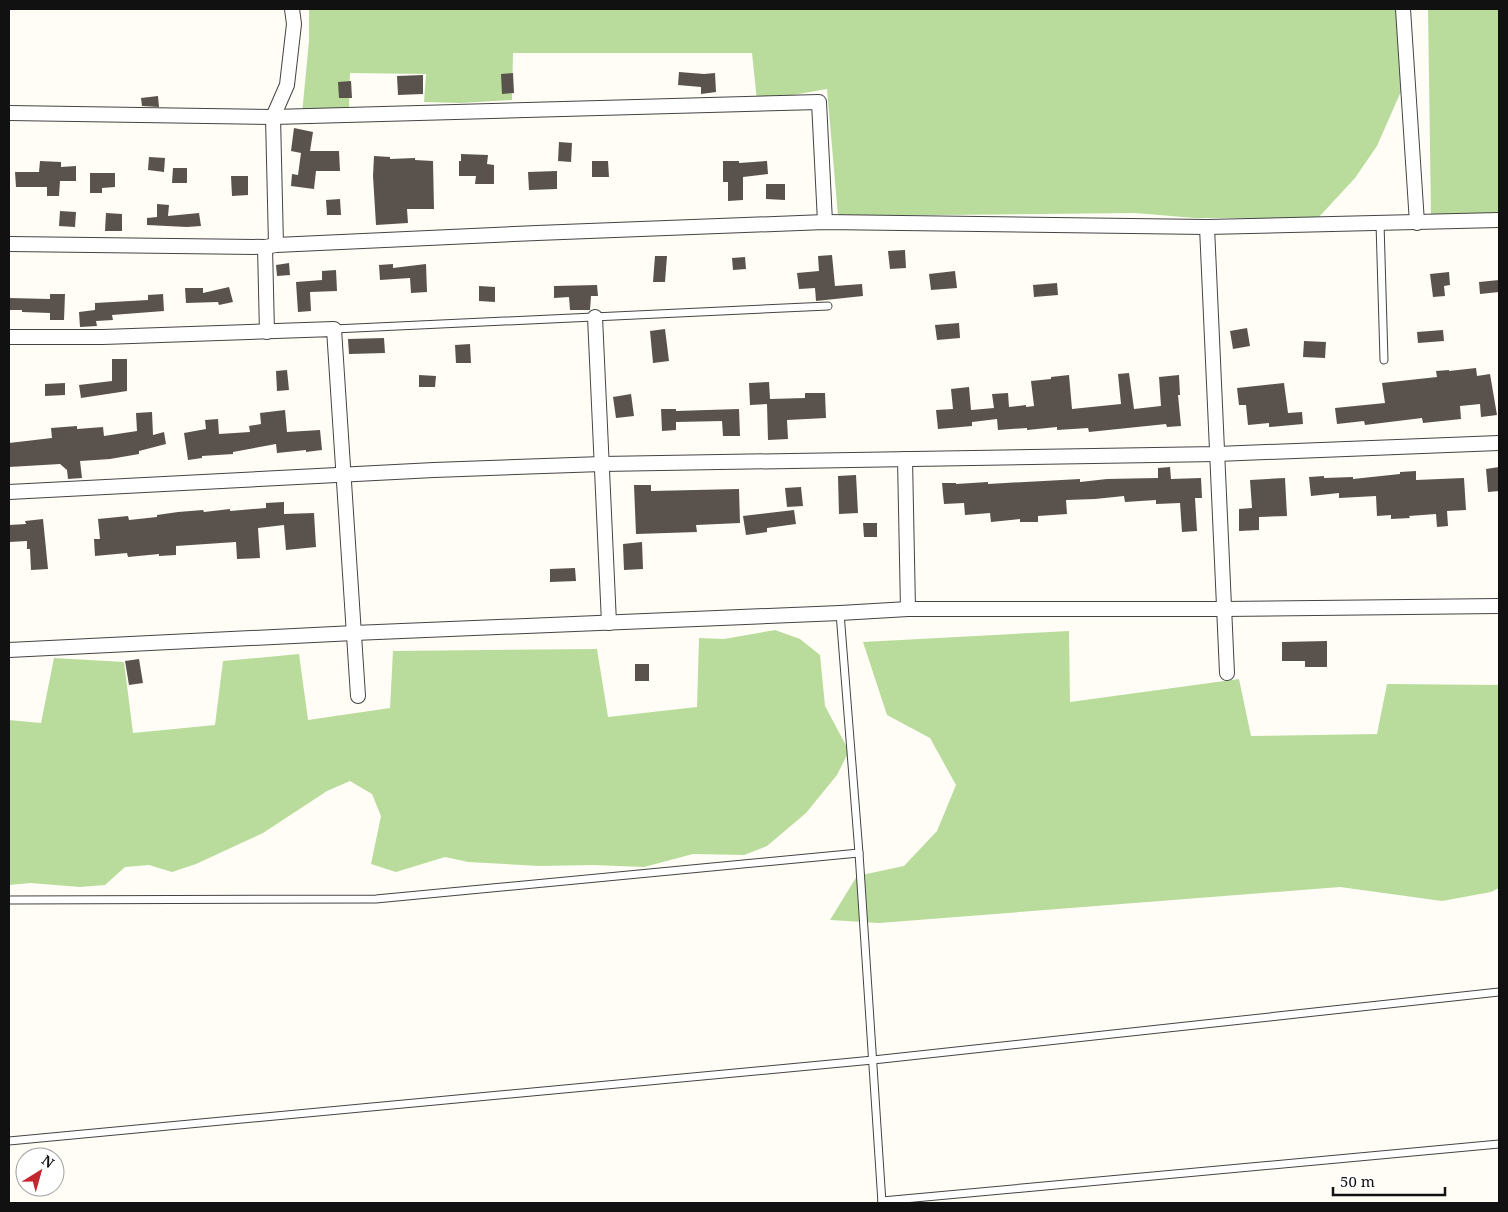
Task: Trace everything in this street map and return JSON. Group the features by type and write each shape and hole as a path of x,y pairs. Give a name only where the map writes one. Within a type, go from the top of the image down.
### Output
{"street":[{"path":"267,332 273,116 288,85 294,24 292,9"},
{"path":"1403,9 1417,223"},
{"path":"9,114 273,116 819,102 825,222"},
{"path":"9,244 270,246 825,222 1207,227 1499,220"},
{"path":"1207,227 1227,673"},
{"path":"595,317 609,623"},
{"path":"9,337 103,337 334,330 358,696"},
{"path":"9,492 434,470 602,464 1217,454 1499,443"},
{"path":"905,459 908,609"},
{"path":"9,650 908,609 1224,609 1499,606"}],"lane":[{"path":"1380,223 1384,360"},
{"path":"334,330 828,306"},
{"path":"840,613 859,853 882,1202 1499,1144"},
{"path":"9,900 376,899 859,853"},
{"path":"9,1141 873,1060 1499,992"}],"green space":[{"path":"309,9 1406,9 1406,80 1377,146 1355,178 1318,218 1195,218 1135,213 838,216 827,89 757,101 752,53 513,53 512,100 461,103 424,102 426,74 350,73 349,107 302,114 309,41"},
{"path":"1428,9 1499,9 1499,213 1431,217"},
{"path":"775,630 800,639 820,655 825,706 849,751 837,775 806,813 767,846 744,855 693,854 644,867 594,865 539,866 468,862 445,857 396,872 371,864 381,816 372,794 350,781 327,791 263,833 196,864 172,872 149,865 125,867 105,885 80,887 30,883 9,885 9,720 41,723 54,658 124,662 133,733 215,725 223,661 299,654 308,720 390,708 393,651 597,649 608,717 697,707 699,638 724,639"},
{"path":"1069,631 1070,702 1239,679 1251,736 1377,734 1387,684 1499,685 1499,888 1491,892 1442,901 1340,887 879,923 830,920 857,876 904,866 937,831 956,785 930,738 887,715 863,642"}],"building":[{"path":"679,72 715,73 716,92 701,94 701,87 678,85"},
{"path":"513,73 514,93 502,94 501,74"},
{"path":"423,75 423,94 398,95 397,76"},
{"path":"351,81 352,98 339,98 338,82"},
{"path":"158,96 159,107 142,106 141,98"},
{"path":"294,128 313,132 310,151 339,151 340,171 316,171 314,189 291,186 292,174 298,175 301,153 291,151"},
{"path":"559,142 572,143 571,162 558,161"},
{"path":"461,154 488,155 487,164 494,165 494,184 475,184 476,176 459,176"},
{"path":"374,156 390,157 390,159 415,158 415,160 433,161 434,209 407,209 408,223 376,225 373,176"},
{"path":"149,157 165,158 164,172 148,170"},
{"path":"40,161 61,162 61,167 76,166 76,181 60,181 59,196 47,196 47,187 16,187 15,172 39,172"},
{"path":"592,161 608,161 609,177 592,177"},
{"path":"723,161 739,161 739,163 767,161 768,174 743,177 743,200 728,201 728,182 723,182"},
{"path":"173,168 187,168 187,183 172,183"},
{"path":"557,171 557,189 529,190 528,172"},
{"path":"90,173 115,173 115,187 102,188 102,193 90,193"},
{"path":"231,176 248,176 248,195 232,196"},
{"path":"766,184 785,184 785,200 766,199"},
{"path":"340,199 341,215 327,215 326,200"},
{"path":"157,204 169,205 168,216 199,213 201,226 147,225 147,218 157,217"},
{"path":"60,211 76,212 75,227 59,226"},
{"path":"106,213 122,214 122,231 105,231"},
{"path":"905,250 906,268 890,269 888,251"},
{"path":"832,255 835,286 862,284 863,296 816,301 815,288 799,289 797,273 819,271 818,256"},
{"path":"655,256 667,256 665,282 653,282"},
{"path":"745,257 746,269 733,270 732,258"},
{"path":"289,263 290,275 277,276 276,265"},
{"path":"393,264 393,268 426,264 427,292 411,293 410,278 380,280 379,265"},
{"path":"336,270 337,291 310,292 311,311 298,312 296,282 322,280 322,271"},
{"path":"955,271 957,288 931,290 929,274"},
{"path":"1449,272 1450,285 1444,286 1445,296 1433,297 1430,274"},
{"path":"1499,280 1499,292 1480,294 1479,282"},
{"path":"1057,283 1058,295 1034,297 1033,285"},
{"path":"597,285 598,296 591,296 590,310 570,310 569,297 554,298 554,286"},
{"path":"479,286 495,287 495,302 479,301"},
{"path":"229,287 233,302 219,305 218,302 186,303 185,288 203,288 203,293"},
{"path":"50,294 65,294 64,320 50,320 50,313 9,310 9,298 50,299"},
{"path":"163,294 164,311 112,315 113,320 96,321 97,326 80,327 79,312 95,310 95,303 148,300 148,295"},
{"path":"959,323 960,338 937,340 935,325"},
{"path":"1247,328 1250,346 1233,349 1230,331"},
{"path":"665,329 669,361 653,363 650,331"},
{"path":"1443,330 1444,341 1418,343 1417,332"},
{"path":"384,338 385,353 349,354 348,339"},
{"path":"1304,341 1326,342 1325,358 1303,357"},
{"path":"470,344 471,363 456,363 455,345"},
{"path":"112,359 127,359 127,391 81,398 79,385 112,381"},
{"path":"1476,368 1477,376 1490,374 1497,415 1481,417 1480,404 1460,406 1461,419 1423,423 1422,418 1365,425 1364,421 1337,424 1335,408 1385,403 1382,383 1437,377 1436,371"},
{"path":"287,370 289,390 277,391 276,371"},
{"path":"1129,373 1134,409 1161,406 1159,377 1179,375 1180,395 1178,395 1181,426 1167,427 1166,424 1089,432 1088,428 1057,430 1057,427 998,430 997,419 972,422 972,426 938,429 936,410 953,409 951,389 969,387 971,410 994,408 992,394 1008,393 1009,407 1026,405 1026,407 1034,406 1031,381 1069,375 1072,409 1121,404 1118,374"},
{"path":"419,375 436,376 435,387 419,387"},
{"path":"769,382 770,399 805,398 805,393 825,393 826,418 787,420 788,439 768,440 767,404 750,405 749,383"},
{"path":"65,383 65,395 45,396 45,384"},
{"path":"1284,383 1288,413 1302,412 1303,424 1269,427 1269,423 1248,425 1246,405 1239,405 1237,388"},
{"path":"631,394 634,416 616,418 613,397"},
{"path":"661,409 676,409 676,411 739,409 740,436 723,436 722,421 676,422 676,430 662,431"},
{"path":"285,410 287,432 320,430 322,450 277,453 276,444 233,452 233,454 202,456 202,458 188,460 184,433 206,429 205,420 218,419 219,434 250,432 249,426 261,424 260,413"},
{"path":"152,412 153,435 164,432 166,444 139,451 139,454 110,459 80,461 82,478 68,479 67,470 60,464 9,467 9,443 52,438 51,428 103,427 104,436 137,431 136,413"},
{"path":"1170,467 1171,479 1201,478 1202,498 1195,498 1197,531 1182,532 1180,503 1156,504 1156,500 1125,502 1124,496 1066,500 1067,514 1038,516 1038,522 1020,522 1020,519 991,522 990,513 965,515 964,503 944,504 942,483 988,482 988,484 1080,479 1080,482 1107,479 1158,478 1158,468"},
{"path":"1499,467 1499,491 1488,492 1486,469"},
{"path":"1416,471 1416,480 1464,478 1466,510 1447,511 1448,526 1437,527 1436,514 1391,519 1391,515 1377,516 1376,496 1339,498 1339,493 1311,496 1309,477 1353,477 1353,479"},
{"path":"856,475 858,513 839,514 838,476"},
{"path":"1285,478 1287,516 1259,517 1259,530 1239,531 1239,509 1252,508 1250,480"},
{"path":"634,485 651,485 651,491 739,489 740,523 696,525 697,532 636,534"},
{"path":"801,487 803,506 787,507 785,488"},
{"path":"284,502 284,514 314,513 316,547 286,550 284,525 258,528 260,558 237,559 236,542 176,546 176,555 159,556 159,554 128,557 127,553 95,556 94,539 100,539 98,519 128,516 129,520 157,517 157,515 178,512 266,508 266,503"},
{"path":"794,510 796,524 767,528 767,532 746,535 743,516"},
{"path":"43,519 48,569 31,570 30,549 27,549 27,541 9,542 9,525 26,524 25,521"},
{"path":"863,523 877,523 877,537 864,537"},
{"path":"642,542 643,569 624,570 623,544"},
{"path":"575,568 576,581 550,582 550,569"},
{"path":"1327,641 1327,667 1305,667 1305,661 1282,661 1282,642"},
{"path":"139,659 143,683 129,685 125,661"},
{"path":"635,664 649,664 649,681 635,681"}]}
